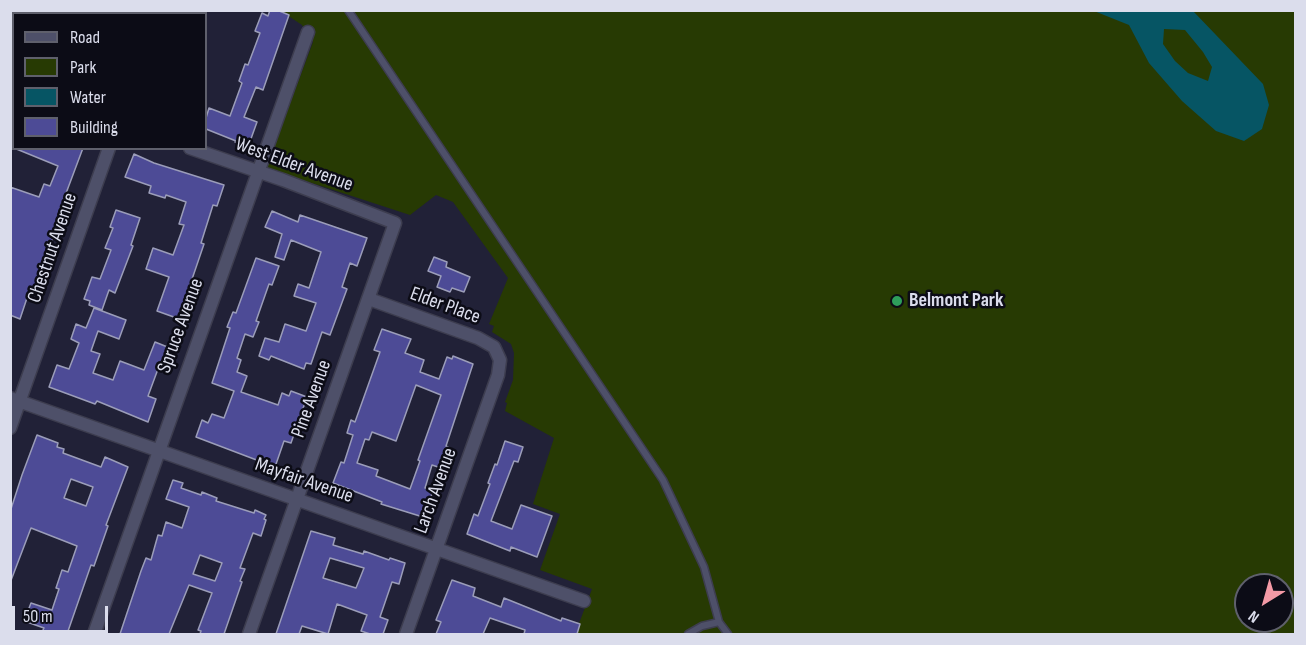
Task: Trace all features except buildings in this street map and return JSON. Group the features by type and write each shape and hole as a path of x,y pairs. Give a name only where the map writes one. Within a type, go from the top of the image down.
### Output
{"street":[{"name":"Spruce Avenue","path":"94,634 308,32"},
{"name":"Chestnut Avenue","path":"10,428 15,399 108,150"},
{"name":"West Elder Avenue","path":"196,150 384,219"},
{"name":"Pine Avenue","path":"249,634 395,223 384,219"},
{"name":"Elder Place","path":"369,299 478,338 494,347 500,360"},
{"name":"Larch Avenue","path":"406,634 498,375 500,360"},
{"name":"Mayfair Avenue","path":"15,399 158,452 187,460 584,601"}],"lane":[{"path":"348,10 663,480 704,567 719,622 728,634"},
{"path":"688,634 702,626 719,622"}],"green space":[{"name":"Belmont Park","path":"281,11 1295,11 1295,634 575,634 592,589 540,570 560,514 533,504 554,438 505,411 507,403 505,402 513,380 514,353 511,344 492,332 494,326 489,324 508,278 453,202 436,195 410,215 266,168 313,42 302,25"}],"water":[{"path":"1094,11 1193,11 1263,84 1269,105 1262,129 1244,141 1216,131 1182,101 1149,63 1129,25","holes":["1164,29 1185,30 1212,67 1208,81 1188,73 1175,61 1163,44"]}],"place":[{"name":"Belmont Park","path":"897,301"}]}
